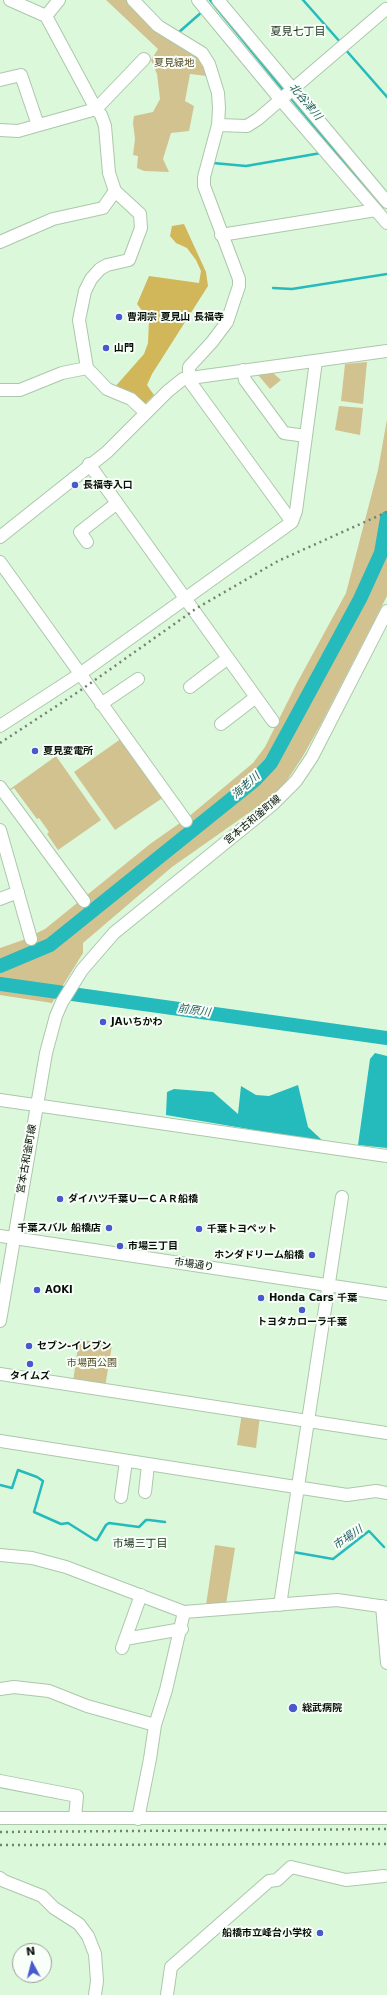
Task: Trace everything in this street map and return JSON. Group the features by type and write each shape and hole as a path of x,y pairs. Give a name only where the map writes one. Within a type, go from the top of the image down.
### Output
{"street":[{"path":"10,0 46,16 96,109 101,115 105,126 109,173 115,191 138,211 141,228 129,260 100,269 91,279 85,291 79,320 87,368 107,389 131,399 146,413"},
{"path":"46,16 59,0"},
{"path":"133,0 158,26 202,53 207,58 218,93 218,125 204,177 204,186 221,235 239,279 239,286 227,322 190,367 189,378 292,522"},
{"path":"198,0 387,202"},
{"path":"218,0 285,94 387,223"},
{"path":"218,125 247,126 258,119 384,7"},
{"path":"0,130 18,131 96,109 144,59"},
{"path":"0,80 21,74 38,125"},
{"path":"0,242 54,219 103,208 115,191"},
{"path":"221,235 376,210"},
{"path":"0,537 89,464 111,448 183,379 387,351"},
{"path":"0,726 80,674 292,522 296,511 316,361"},
{"path":"0,390 20,390 62,373 87,368"},
{"path":"244,370 245,380 284,433 306,436"},
{"path":"89,464 273,721"},
{"path":"87,542 80,532 117,503"},
{"path":"0,562 186,822"},
{"name":"宮本古和釜町線","path":"0,1321 36,1106 50,1036 56,1016 67,994 90,959 114,933 273,804 296,780 312,758 387,611"},
{"path":"190,687 228,658"},
{"path":"101,704 138,679"},
{"path":"221,724 256,697"},
{"path":"0,787 84,901"},
{"path":"0,830 31,939"},
{"path":"0,899 18,892"},
{"path":"0,1100 387,1156"},
{"path":"280,1605 342,1198"},
{"name":"市場通り","path":"0,1236 387,1294"},
{"path":"0,1374 387,1433"},
{"path":"0,1441 347,1495 376,1491 387,1493"},
{"path":"121,1497 126,1461"},
{"path":"145,1492 148,1464"},
{"path":"0,1556 32,1558 62,1566 184,1612 337,1600 385,1607 387,1663"},
{"path":"141,1595 124,1644 182,1629"},
{"path":"138,1818 155,1725 182,1629 184,1612"},
{"path":"0,1689 14,1687 49,1692 87,1706 155,1725"},
{"path":"0,1781 77,1796 75,1818"},
{"path":"0,1818 387,1818"},
{"path":"167,1995 171,1967 269,1881 277,1880 291,1867 346,1880 384,1876"},
{"path":"0,1878 42,1896 54,1908 79,1924 88,1936 94,1954 97,1981 95,1995"}],"green space":[{"name":"夏見緑地","path":"106,0 128,0 204,63 207,76 190,74 185,101 194,106 189,131 171,133 163,159 169,172 144,171 137,168 138,156 133,155 135,139 133,123 134,116 153,112 160,99 157,74 151,60 158,49"},
{"path":"367,362 363,404 341,401 345,364"},
{"path":"273,373 281,380 270,389 258,375"},
{"path":"339,406 363,408 360,435 335,430"},
{"path":"387,419 387,596 322,722 303,756 284,785 260,805 172,867 83,943 83,953 52,1003 0,995 0,948 23,940 45,929 150,844 187,818 253,763 265,747 297,683 346,593 378,470"},
{"path":"122,738 164,797 115,830 74,772"},
{"path":"56,756 101,820 58,850 47,834 49,832 39,818 37,819 14,788 7,793 6,792"},
{"name":"市場西公園","path":"79,1339 112,1345 105,1387 73,1382"},
{"path":"242,1413 260,1416 256,1448 237,1445"},
{"path":"215,1545 235,1548 226,1604 206,1605"}],"shaded area":[{"path":"184,224 206,272 208,286 152,374 147,385 154,395 144,405 114,388 144,354 148,343 149,320 137,304 149,276 199,283 201,271 196,260 187,248 176,243 170,236 172,226"}],"water":[{"path":"375,1053 387,1056 387,1148 358,1145 370,1059"},
{"path":"298,1085 308,1127 324,1142 166,1115 167,1092 174,1089 213,1092 238,1114 241,1086 256,1095 269,1096"}],"waterway":[{"name":"北谷津川","path":"210,0 284,91"},
{"path":"303,0 341,43"},
{"path":"178,33 203,11"},
{"path":"345,49 387,97"},
{"name":"北谷津川","path":"289,96 369,192"},
{"path":"213,163 246,166 321,153"},
{"path":"273,288 292,289 387,274"},
{"name":"海老川","path":"0,966 50,945 255,780 271,763 360,599 381,553 387,518"},
{"name":"前原川","path":"0,984 387,1038"},
{"name":"市場川","path":"0,1485 12,1488 18,1470 37,1477 43,1481 34,1512 61,1524 68,1523 95,1540 97,1540 106,1525 109,1523 139,1527 146,1520 165,1522"},
{"name":"市場川","path":"293,1552 333,1559 369,1531 384,1547"}],"railway":[{"path":"0,743 78,692 197,608 278,561 387,512"},
{"path":"0,1832 387,1829"},
{"path":"0,1845 387,1844"}],"place":[{"name":"曹洞宗 夏見山 長福寺","path":"119,317"},
{"name":"山門","path":"106,348"},
{"name":"長福寺入口","path":"75,485"},
{"name":"夏見変電所","path":"35,751"},
{"name":"JAいちかわ","path":"103,1022"},
{"name":"ダイハツ千葉Ｕ―ＣＡＲ船橋","path":"60,1199"},
{"name":"千葉スバル 船橋店","path":"109,1228"},
{"name":"千葉トヨペット","path":"199,1229"},
{"name":"市場三丁目","path":"120,1246"},
{"name":"ホンダドリーム船橋","path":"312,1255"},
{"name":"AOKI","path":"37,1290"},
{"name":"Honda Cars 千葉","path":"261,1298"},
{"name":"トヨタカローラ千葉","path":"302,1310"},
{"name":"セブン-イレブン","path":"29,1346"},
{"name":"タイムズ","path":"30,1364"},
{"name":"総武病院","path":"293,1708"},
{"name":"船橋市立峰台小学校","path":"320,1933"}],"district":[{"name":"夏見七丁目","path":"298,32"},
{"name":"市場三丁目","path":"140,1544"}]}
